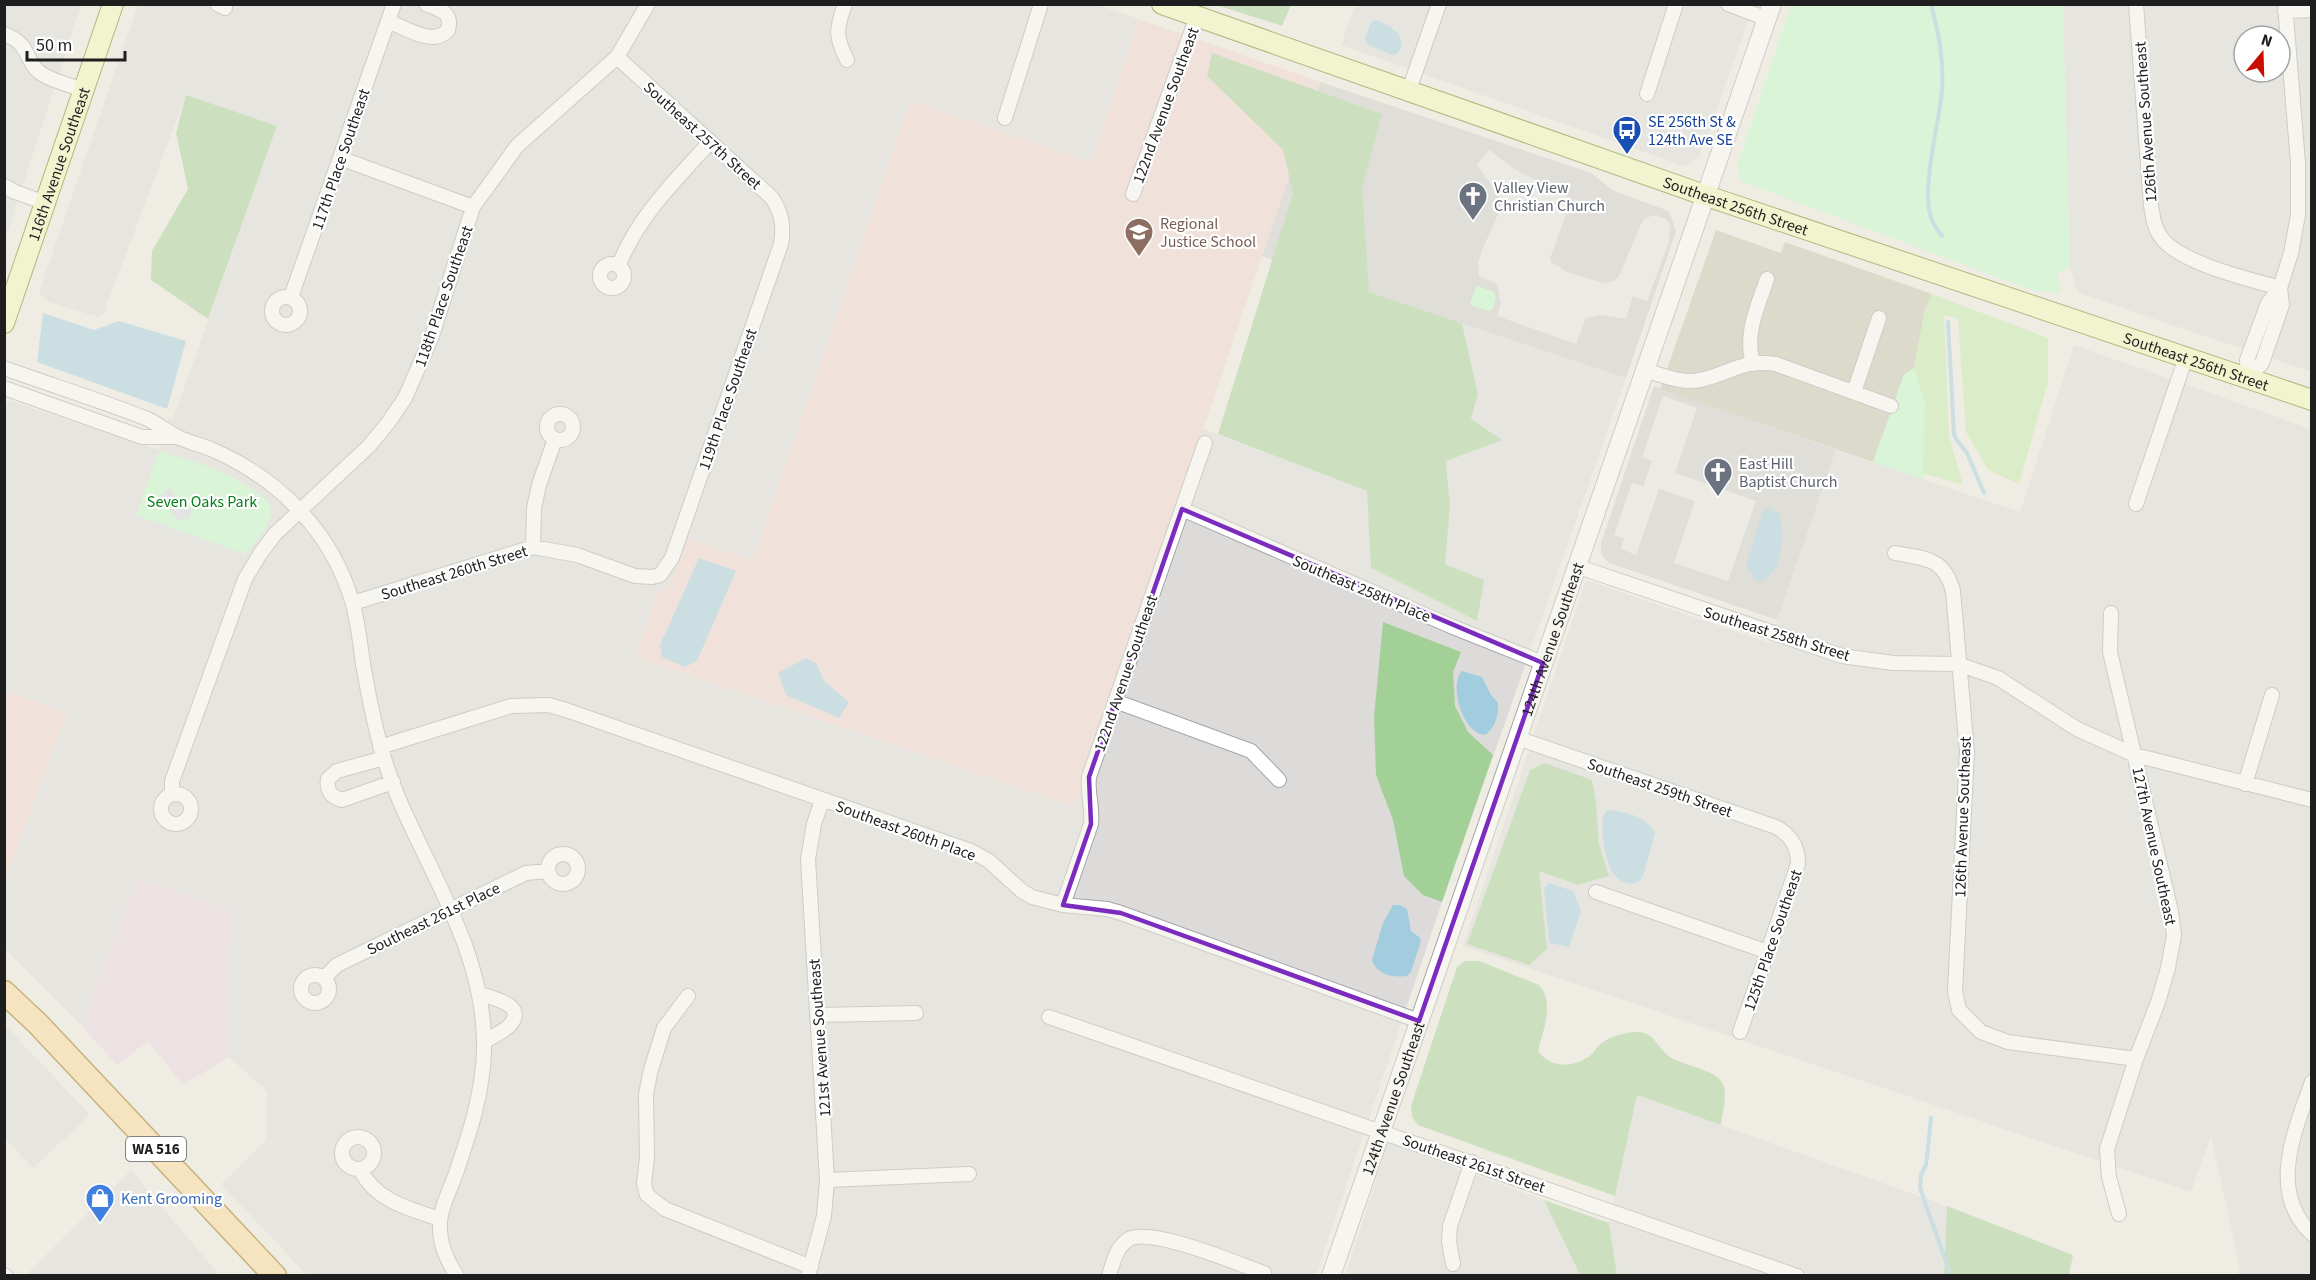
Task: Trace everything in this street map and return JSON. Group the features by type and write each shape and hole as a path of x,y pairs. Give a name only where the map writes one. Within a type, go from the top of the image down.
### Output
{"main road":[{"name":"116th Avenue Southeast","path":"4,323 113,4"},
{"name":"Southeast 256th Street","path":"1162,4 1707,196 2312,400"},
{"name":"WA 516","path":"4,992 38,1024 275,1275"}],"street":[{"name":"117th Place Southeast","path":"291,297 394,4"},
{"path":"388,21 431,38 441,36 448,30 449,17 446,13 426,4"},
{"name":"118th Place Southeast","path":"172,794 172,781 245,579 275,534 369,446 388,423 405,398 432,336 473,207 517,146 617,57 648,4"},
{"path":"845,4 837,32 847,60"},
{"path":"1005,118 1041,4"},
{"path":"1409,90 1439,4"},
{"path":"1647,94 1676,4"},
{"path":"1728,4 1769,12"},
{"name":"126th Avenue Southeast","path":"2136,4 2151,206 2154,224 2161,238 2178,252 2203,264 2280,288"},
{"path":"2248,378 2247,360 2268,303 2280,288 2291,253 2305,163 2285,8 2312,10"},
{"name":"124th Avenue Southeast","path":"1331,1275 1769,12"},
{"name":"122nd Avenue Southeast","path":"1133,194 1197,16"},
{"path":"4,34 20,42 38,70 47,76 84,90"},
{"name":"Southeast 257th Street","path":"617,57 771,197 779,207 782,219"},
{"path":"619,265 628,242 641,220 710,142"},
{"path":"340,158 473,207"},
{"path":"4,186 45,203"},
{"name":"119th Place Southeast","path":"660,575 672,558 781,244 782,219"},
{"path":"1753,363 1750,333 1767,279"},
{"path":"1854,392 1879,318"},
{"path":"2136,504 2186,357"},
{"path":"1645,370 1678,380 1695,381 1704,380 1737,366 1753,363 1776,364 1891,406"},
{"path":"4,368 149,419 178,438 214,450 268,483 302,510 324,539 340,568 353,603 382,753 393,782 452,908 469,951 480,994 484,1042 482,1084 475,1117 440,1219 445,1258 457,1275"},
{"path":"4,388 142,437 178,438"},
{"path":"533,547 534,508 539,485 555,439"},
{"name":"122nd Avenue Southeast","path":"1063,905 1091,824 1092,813 1087,788 1089,777 1205,443"},
{"name":"Southeast 258th Place","path":"1182,509 1432,618 1543,663"},
{"name":"Southeast 260th Street","path":"353,603 533,547 577,555 634,576 660,575"},
{"name":"126th Avenue Southeast","path":"1894,553 1932,562 1948,575 1953,591 1967,752 1955,991 1959,1010 1981,1032 2008,1042 2136,1059"},
{"name":"Southeast 258th Street","path":"1576,566 1842,656 1893,663 1958,664 1998,678 2077,729 2135,754 2312,800"},
{"name":"127th Avenue Southeast","path":"2111,613 2110,652 2171,910 2174,935 2168,968 2158,1002 2136,1059 2107,1149 2109,1177 2119,1214"},
{"path":"2245,784 2272,694"},
{"path":"1115,701 1251,751 1279,780"},
{"name":"Southeast 260th Place","path":"393,782 342,800 331,795 328,790 328,779 336,771 382,753 511,706 549,705 971,851 989,861 1022,891 1045,902 1107,909 1121,913 1419,1021"},
{"name":"Southeast 259th Street","path":"1517,738 1776,827 1786,833 1795,847"},
{"name":"121st Avenue Southeast","path":"809,1271 824,1216 827,1180 808,859 814,824 822,800"},
{"name":"125th Place Southeast","path":"1740,1032 1798,864 1795,847"},
{"name":"Southeast 261st Place","path":"324,978 337,965 452,908 526,873 548,871"},
{"path":"1596,892 1768,952"},
{"path":"480,994 505,1001 512,1007 514,1013 510,1026 484,1042"},
{"path":"688,996 664,1029 650,1073 646,1095 647,1158 644,1184 647,1195 665,1209 809,1271"},
{"path":"818,1015 916,1013"},
{"name":"Southeast 261st Street","path":"1049,1017 1797,1275"},
{"path":"2312,1082 2292,1138 2288,1161 2288,1184 2294,1209 2304,1227 2312,1234"},
{"path":"1453,1264 1449,1241 1450,1226 1472,1162"},
{"path":"360,1169 374,1190 387,1199 440,1219"},
{"path":"827,1180 969,1174"},
{"path":"1109,1275 1117,1254 1129,1240 1137,1237 1159,1238 1264,1273"}],"highlighted area":[{"path":"1182,509 1543,663 1419,1021 1121,913 1063,905 1091,824 1089,777"}],"shaded area":[{"path":"1095,4 1139,19 1091,162 910,101 753,561 687,539 673,581 657,594 1075,806 1203,429 1448,522 1450,506 1446,461 1471,419 1478,394 1462,323 1626,378 1442,902 1316,1275 307,1275 221,1184 266,1141 267,1091 229,1057 231,910 137,877 81,1025 5,949 4,881 67,712 5,691 5,403 11,401 159,450 169,417 173,419 277,127 186,95 105,313 98,317 46,301 39,292 138,5"},
{"path":"4,5 81,5 5,241 4,241"},
{"path":"1355,5 1754,5 1700,156 1683,166 1341,45"},
{"path":"2063,5 2311,5 2311,372 2078,293 2070,267"},
{"path":"1139,19 1321,82 1075,807 635,657 657,594 673,580 687,538 753,560 910,101 1091,162"},
{"name":"Valley View Christian Church","path":"1321,82 1591,173 1614,191 1669,211 1676,231 1626,378 1262,256"},
{"path":"1489,150 1514,169 1572,199 1550,258 1551,262 1567,272 1603,283 1614,281 1619,276 1644,219 1654,215 1665,219 1670,224 1669,242 1647,301 1633,296 1626,319 1600,315 1586,318 1576,344 1497,316 1501,304 1497,284 1479,276 1478,263 1500,210 1501,202 1477,165"},
{"path":"1716,230 1781,253 1785,242 1932,294 1924,313 1921,337 1925,401 1923,479 1660,389"},
{"path":"2074,345 2311,429 2311,1275 2237,1275 2240,1269 2211,1136 2191,1192 1463,946 1586,580 1769,643 1836,450 2020,512"},
{"name":"East Hill Baptist Church","path":"1654,386 1836,450 1777,620 1609,563 1601,554 1601,543"},
{"path":"1663,396 1697,408 1675,473 1756,501 1728,581 1674,563 1695,501 1659,489 1636,555 1621,549 1624,539 1614,535 1632,483 1643,487 1652,461 1642,457"},
{"path":"170,488 178,501 191,509 188,519 178,521 160,496"},
{"path":"4,691 67,712 5,881"},
{"path":"137,877 231,910 229,1057 183,1085 148,1041 117,1065 81,1025"},
{"path":"4,1024 90,1115 33,1168 5,1139"},
{"path":"1637,1095 1947,1206 1944,1275 1617,1275 1609,1223"},
{"path":"1388,1143 1544,1200 1580,1275 1345,1276"},
{"path":"131,1170 219,1275 26,1275"}],"green space":[{"path":"1791,4 2063,5 2070,267 2057,273 2061,292 2031,290 1741,181 1737,166"},
{"path":"1216,5 1291,5 1282,26"},
{"path":"1212,53 1382,114 1362,188 1369,292 1462,323 1478,394 1471,419 1502,440 1446,461 1450,506 1445,564 1484,580 1477,621 1371,568 1367,491 1218,434 1293,193 1283,150 1207,76"},
{"path":"186,95 277,126 208,319 151,280 152,251 188,189 176,133"},
{"path":"1478,286 1494,292 1496,299 1492,310 1472,306 1470,303"},
{"path":"1932,294 2048,338 2048,382 2019,484 1988,470 1966,432 1958,319 1944,315 1949,436 1963,485 1923,473 1925,401 1914,368 1924,313"},
{"path":"1914,368 1925,401 1923,479 1873,462 1904,374"},
{"name":"Seven Oaks Park","path":"159,451 218,471 241,482 267,501 271,510 269,522 245,554 136,515"},
{"path":"1383,622 1461,652 1453,672 1455,706 1468,732 1493,755 1442,902 1423,895 1404,876 1393,820 1376,775 1374,717"},
{"path":"1545,763 1592,780 1599,844 1609,876 1578,885 1539,871 1547,949 1529,965 1467,944 1530,770"},
{"path":"1465,961 1479,961 1539,985 1544,992 1547,1008 1538,1051 1549,1061 1563,1065 1577,1062 1591,1055 1601,1043 1610,1038 1641,1032 1655,1040 1670,1057 1707,1071 1719,1079 1725,1093 1721,1125 1637,1095 1615,1196 1418,1125 1412,1117 1411,1106 1457,967"},
{"path":"1544,1200 1609,1223 1617,1275 1580,1275"},
{"path":"1947,1206 2073,1255 2069,1275 1944,1275"}],"water":[{"path":"1375,20 1392,28 1400,36 1401,47 1398,53 1392,55 1367,44 1365,39 1371,22"},
{"path":"43,313 94,330 119,321 186,341 167,409 37,362"},
{"path":"1770,508 1780,514 1782,539 1778,565 1765,580 1757,582 1746,565 1763,511"},
{"path":"699,558 736,571 697,661 685,667 662,657 660,645"},
{"path":"806,658 817,664 824,681 849,702 839,718 786,695 778,673"},
{"path":"1462,671 1482,677 1498,703 1496,721 1485,735 1477,733 1470,727 1460,708 1457,687"},
{"path":"1610,810 1642,819 1655,833 1643,876 1636,882 1623,882 1615,876 1609,866 1603,841 1603,823 1606,811"},
{"path":"1549,883 1573,891 1581,911 1569,947 1549,941 1544,888"},
{"path":"1393,905 1400,905 1407,909 1411,931 1421,941 1411,972 1407,976 1386,974 1374,965 1372,960 1383,923"}],"waterway":[{"path":"1931,4 1940,47 1942,91 1931,157 1928,192 1932,220 1942,236"},
{"path":"1948,322 1954,434 1967,453 1984,493"},
{"path":"1931,1118 1926,1165 1921,1175 1920,1188 1951,1276"}],"place":[{"name":"SE 256th St & 124th Ave SE","path":"1627,156"},
{"name":"Valley View Christian Church","path":"1473,222"},
{"name":"Regional Justice School","path":"1139,258"},
{"name":"East Hill Baptist Church","path":"1718,498"},
{"name":"Kent Grooming","path":"100,1224"}]}
